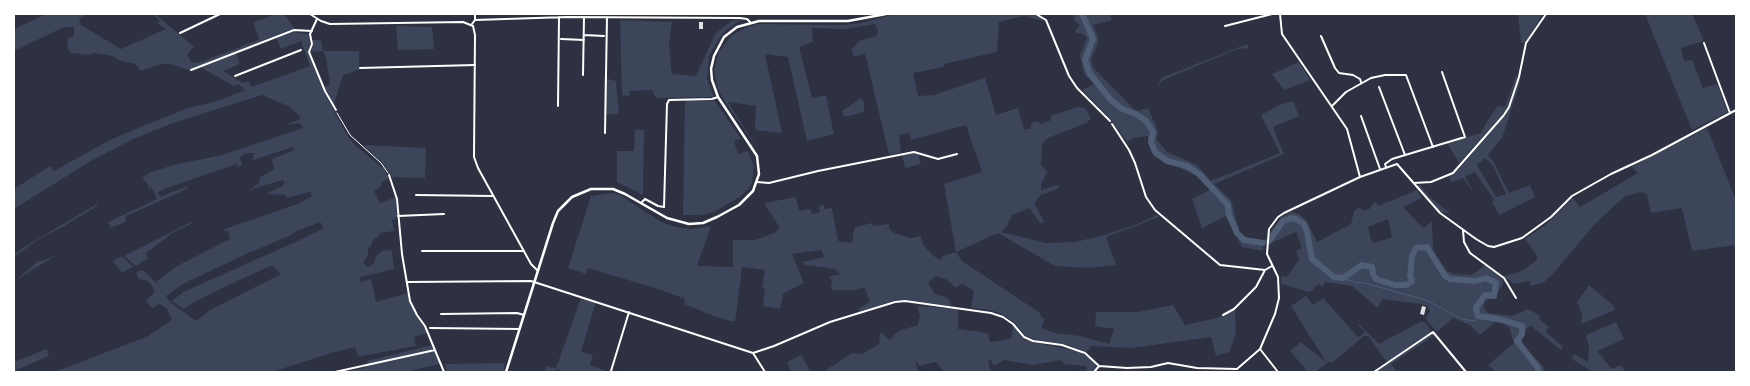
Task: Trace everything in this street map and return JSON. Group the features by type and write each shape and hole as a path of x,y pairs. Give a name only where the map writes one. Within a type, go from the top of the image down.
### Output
{"main road":[{"path":"506,372 555,217 564,204 572,197 588,190 604,188 625,194 674,221 689,224 703,223 720,216 742,202 751,194 757,182 759,164 755,152 718,97 712,84 711,73 716,49 729,33 750,22 848,21 886,14"}],"street":[{"path":"180,32 220,14"},
{"path":"310,14 317,19 334,24 463,22 472,24"},
{"path":"472,24 475,20 475,14"},
{"path":"1036,14 1046,20 1068,76 1077,88 1110,121"},
{"path":"1225,26 1272,14"},
{"path":"1280,14 1282,34 1348,129 1360,176"},
{"path":"1414,183 1431,182 1453,172 1504,114 1509,107 1519,77 1526,43 1546,14"},
{"path":"475,20 540,16 559,17 567,15 584,17 740,18 747,19 750,22"},
{"path":"558,106 559,17"},
{"path":"583,75 584,17"},
{"path":"605,133 607,17"},
{"path":"317,19 310,34 312,44 309,52 325,91 336,110"},
{"path":"472,24 475,31 474,157 493,196 533,268 538,271"},
{"path":"191,70 294,30 312,31"},
{"path":"584,35 604,36"},
{"path":"1321,36 1335,68 1339,73 1353,75 1360,79 1360,82"},
{"path":"561,39 584,40"},
{"path":"1704,43 1730,113"},
{"path":"235,76 302,50"},
{"path":"360,68 475,65"},
{"path":"1386,167 1387,162 1405,154 1465,137 1442,72"},
{"path":"1332,106 1360,82 1385,75 1406,75 1433,147"},
{"path":"1379,87 1405,154"},
{"path":"641,203 645,198 658,206 664,207 667,104 669,100 712,99 718,97"},
{"path":"407,282 491,280 534,282 753,353 774,346 830,322 895,302 905,301 991,312 1004,317 1013,324 1024,337 1033,341 1062,345 1079,350 1085,353 1100,366 1127,368 1168,363 1197,368 1237,369 1260,349 1271,324 1278,302 1278,277 1267,254 1268,234 1278,217 1360,176 1394,164 1399,165 1440,213 1482,242 1494,247 1522,238 1551,217 1572,196 1610,174 1652,155 1736,110"},
{"path":"1362,116 1380,169"},
{"path":"1112,124 1129,150 1135,163 1146,197 1155,210 1220,265 1265,270"},
{"path":"757,182 769,183 818,171 914,152 938,158 957,154"},
{"path":"389,175 397,199 407,282 412,306 425,326 444,372"},
{"path":"416,195 493,196"},
{"path":"398,216 444,214"},
{"path":"1463,230 1464,242 1470,253 1504,278 1516,298"},
{"path":"422,251 524,251"},
{"path":"1223,315 1234,309 1256,287 1265,270 1272,266"},
{"path":"611,371 629,312"},
{"path":"441,314 517,313 524,315"},
{"path":"430,328 519,329"},
{"path":"1374,372 1433,332 1466,372"},
{"path":"1260,349 1278,372"},
{"path":"335,372 435,350"},
{"path":"753,353 765,372"},
{"path":"1094,372 1100,366"},
{"path":"1196,372 1197,368"}],"path":[{"path":"336,110 350,135 381,163 389,175"}],"shaded area":[{"path":"46,14 88,14 79,19 81,25 121,49 166,29 157,23 160,21 153,14 155,14 194,47 187,54 191,62 198,63 258,40 259,37 253,23 275,14 284,14 294,28 189,70 170,64 161,64 141,71 135,64 118,60 113,56 94,53 88,55 71,53 68,49 67,39 74,35 74,27 64,27 14,51 14,29"},
{"path":"895,14 1033,14 1041,17 1043,21 1024,16 999,22 997,52 944,64 944,67 913,73 918,96 934,95 985,78 996,115 1018,108 1024,129 1030,129 1032,123 1038,121 1041,124 1051,120 1051,116 1077,107 1085,108 1091,119 1086,123 1048,138 1042,144 1041,165 1047,172 1041,185 1041,190 1058,185 1059,188 1041,195 1034,203 1044,222 1040,223 1029,208 1012,215 1007,226 1001,232 1046,243 1075,242 1105,235 1137,224 1157,215 1159,217 1106,237 1116,265 1090,268 1055,266 998,233 956,252 944,184 982,172 966,125 911,140 909,133 899,135 901,152 889,155 865,53 854,57 851,50 859,41 876,36 878,31 875,24 845,29 812,28 813,42 799,47 812,98 826,95 834,134 807,141 788,57 765,54 782,133 755,130 756,106 728,102 760,152 725,102 717,86 714,69 719,52 731,36 745,28 757,24 842,25 861,23"},
{"path":"1073,14 1110,14 1112,20 1093,25 1098,37 1098,43 1091,60 1093,67 1134,109 1138,111 1148,108 1158,131 1157,140 1167,152 1197,165 1211,181 1280,153 1261,115 1282,104 1293,101 1299,116 1273,127 1284,154 1214,184 1231,200 1240,234 1252,240 1263,240 1263,251 1242,247 1226,216 1202,228 1192,199 1210,190 1195,175 1155,157 1148,143 1148,136 1134,138 1127,142 1108,116 1082,90 1094,84 1084,74 1080,55 1087,38 1082,33 1077,33 1075,31 1080,25 1075,21"},
{"path":"1518,14 1543,14 1525,43 1521,43"},
{"path":"1645,14 1692,14 1704,41 1681,48 1684,61 1692,60 1703,88 1717,84 1728,112 1692,130"},
{"path":"743,19 727,29 720,37 709,56 707,79 714,97 656,98 652,90 630,91 629,96 622,95 620,20 672,22 669,45 672,74 696,76 715,34 733,20"},
{"path":"396,26 432,27 434,49 398,50"},
{"path":"292,32 309,34 310,45 308,53 325,94 348,137 355,145 384,169 389,178 381,183 381,187 374,191 380,203 396,197 397,218 392,220 394,231 381,233 373,240 371,246 368,248 368,255 363,263 368,267 374,263 376,256 382,251 392,250 394,269 360,277 361,282 371,279 376,302 408,293 409,303 428,333 414,337 416,346 363,356 358,356 355,347 272,372 54,372 146,337 172,320 167,309 160,304 152,308 146,301 154,293 153,287 148,281 139,279 136,273 140,270 144,271 158,285 170,302 196,321 210,310 281,274 273,266 270,266 194,302 184,309 172,301 183,292 324,228 320,222 297,231 183,284 166,296 156,282 177,266 230,239 228,231 224,231 225,229 300,203 312,196 310,192 287,198 285,195 266,194 282,186 285,183 283,180 249,190 259,183 260,177 274,169 272,159 294,150 293,147 253,160 254,153 246,153 240,157 242,165 238,167 237,164 164,189 158,192 160,197 188,186 187,189 126,216 125,222 111,228 108,222 157,199 153,190 151,188 148,189 149,186 142,178 149,173 173,165 222,155 303,128 300,123 285,125 300,119 300,116 288,106 262,95 173,123 133,139 91,161 14,209 14,189 50,166 54,171 108,141 133,130 188,108 214,102 245,90 238,84 234,86 200,67 236,53 240,64 223,71 243,83 248,81 252,87 310,66 301,41 281,49 276,38"},
{"path":"313,40 321,40 323,51 311,52"},
{"path":"1247,44 1249,48 1237,49 1163,80 1158,86 1161,78"},
{"path":"323,51 359,51 359,70 343,75 334,104 325,87 330,84 326,58"},
{"path":"1299,62 1310,80 1284,90 1272,74"},
{"path":"1516,76 1518,76 1505,112 1459,163 1447,143 1481,133 1498,106 1505,107"},
{"path":"604,78 616,81 619,114 604,114"},
{"path":"1520,78 1521,80 1502,138 1488,155 1493,161 1509,193 1530,185 1535,197 1499,215 1492,202 1494,200 1475,172 1465,177 1475,195 1463,178 1451,182 1449,176 1458,170 1497,123 1506,116","holes":["1485,158 1493,166 1506,194 1496,197 1477,165"]},
{"path":"861,98 864,103 864,112 844,117 842,111"},
{"path":"685,100 715,101 741,139 734,141 738,154 748,151 754,166 752,182 749,188 741,196 714,212 701,215 683,215"},
{"path":"1707,128 1736,200 1736,245 1692,251 1682,208 1651,213 1647,194 1641,192 1626,196 1615,205 1594,225 1552,275 1544,282 1531,286 1529,281 1514,284 1504,276 1522,271 1537,260 1537,256 1525,239 1544,226 1573,198 1580,207 1638,173 1631,167"},
{"path":"635,130 644,130 643,195 617,182 617,151 634,151"},
{"path":"363,145 426,148 425,178 392,177 382,163"},
{"path":"914,153 918,154 921,164 905,168 902,155"},
{"path":"1419,184 1430,197 1451,214 1441,212 1418,186"},
{"path":"1417,190 1422,198 1403,207 1423,228 1432,221 1433,250 1447,271 1454,274 1472,275 1485,265 1503,279 1502,286 1495,297 1485,301 1484,308 1488,313 1512,316 1528,309 1541,316 1539,319 1549,327 1546,332 1563,347 1561,350 1531,326 1526,329 1522,340 1525,347 1542,365 1545,370 1544,372 1496,372 1488,365 1514,343 1509,327 1503,324 1495,322 1480,335 1470,325 1453,318 1437,332 1426,319 1430,311 1427,306 1421,304 1382,299 1378,308 1352,286 1326,282 1322,287 1319,284 1310,292 1281,284 1281,277 1288,276 1299,259 1296,251 1302,248 1296,232 1269,244 1268,239 1272,229 1281,217 1291,212 1299,214 1306,220 1317,242 1351,224 1354,211 1360,207 1363,211 1371,208 1372,204 1376,202 1378,206","holes":["1388,219 1392,237 1374,243 1371,240 1368,227"]},
{"path":"612,193 620,195 661,222 676,227 691,229 711,226 697,266 733,267 733,240 755,240 774,233 780,228 764,203 796,197 799,211 810,209 812,214 820,212 819,206 824,205 824,209 832,208 838,241 852,243 854,229 856,227 872,223 873,226 889,224 889,228 894,233 911,238 921,236 923,245 935,257 941,260 943,256 956,252 962,261 1040,313 1041,317 1045,319 1041,328 1055,333 1080,336 1109,344 1114,329 1095,326 1096,312 1138,312 1173,305 1185,325 1217,318 1235,309 1236,334 1229,352 1216,356 1211,337 1132,348 1091,346 1087,352 1069,345 1036,340 1025,335 1014,322 1002,314 989,310 971,308 974,291 962,284 956,288 946,279 935,276 928,283 935,294 945,297 950,301 951,306 908,300 895,300 859,312 858,309 870,302 864,287 856,290 832,290 832,281 829,277 840,274 835,269 805,265 802,262 824,257 821,250 792,254 804,283 783,294 780,309 763,306 765,289 762,288 765,270 742,267 735,322 716,317 684,304 685,299 658,289 588,268 586,274 568,268 591,196"},
{"path":"97,204 97,206 64,226 39,239 14,257 14,254 29,244"},
{"path":"191,222 191,224 172,233 145,254 149,258 136,266 124,256"},
{"path":"58,254 14,282 38,261 45,260"},
{"path":"122,256 133,267 122,273 113,261"},
{"path":"1589,285 1613,305 1615,310 1581,324 1582,314 1577,302"},
{"path":"1306,296 1313,305 1323,298 1358,337 1365,332 1358,325 1359,324 1379,344 1422,321 1428,325 1431,332 1387,362 1368,336 1364,336 1332,363 1330,361 1315,372 1308,372 1290,351 1301,342 1326,362 1291,306"},
{"path":"581,298 596,302 581,352 593,355 590,365 609,372 566,372 556,369 555,372 545,372 546,366 556,368"},
{"path":"917,306 958,309 958,329 988,333 990,342 1011,339 1013,326 1024,340 1081,352 1091,359 1096,365 1095,368 1091,372 1085,372 1087,369 1086,366 1064,364 1061,360 1033,365 1004,360 994,366 991,360 988,361 991,372 944,372 936,362 919,366 917,362 915,362 919,372 827,372 826,370 852,353 862,354 879,344 880,333 890,340 898,331 918,325 920,315"},
{"path":"1616,322 1624,339 1597,351 1612,369 1621,365 1625,372 1593,372 1572,359 1574,354 1588,362 1589,348 1586,335"},
{"path":"1432,334 1435,335 1391,364 1397,372 1376,372"},
{"path":"432,345 440,364 405,372 346,372 364,368 368,365 367,361"},
{"path":"47,349 49,356 14,371 14,362"},
{"path":"802,355 810,372 791,372 787,362"},
{"path":"505,363 503,372 447,372 445,364"}],"building":[{"path":"699,22 703,22 703,29 699,29"},
{"path":"1422,306 1426,307 1424,315 1420,314"}],"waterway":[{"path":"1082,14 1093,39 1085,60 1090,74 1111,100 1122,109 1136,114 1146,121 1153,132 1151,142 1155,152 1167,161 1187,166 1199,174 1228,205 1229,215 1237,233 1244,240 1263,243"},
{"path":"1269,241 1283,221 1291,218 1296,219 1304,224 1312,259 1334,277 1343,278 1362,265 1372,267 1373,274 1376,279 1395,285 1407,285 1412,281 1410,276 1412,256 1416,248 1427,247 1445,276 1450,279 1476,281 1486,278 1496,283 1494,296 1485,295 1476,308 1478,316 1499,319 1522,326 1522,334 1517,341 1538,368 1538,372"},
{"path":"1343,278 1353,282 1364,283 1426,300 1462,319 1475,321 1478,316"}]}
